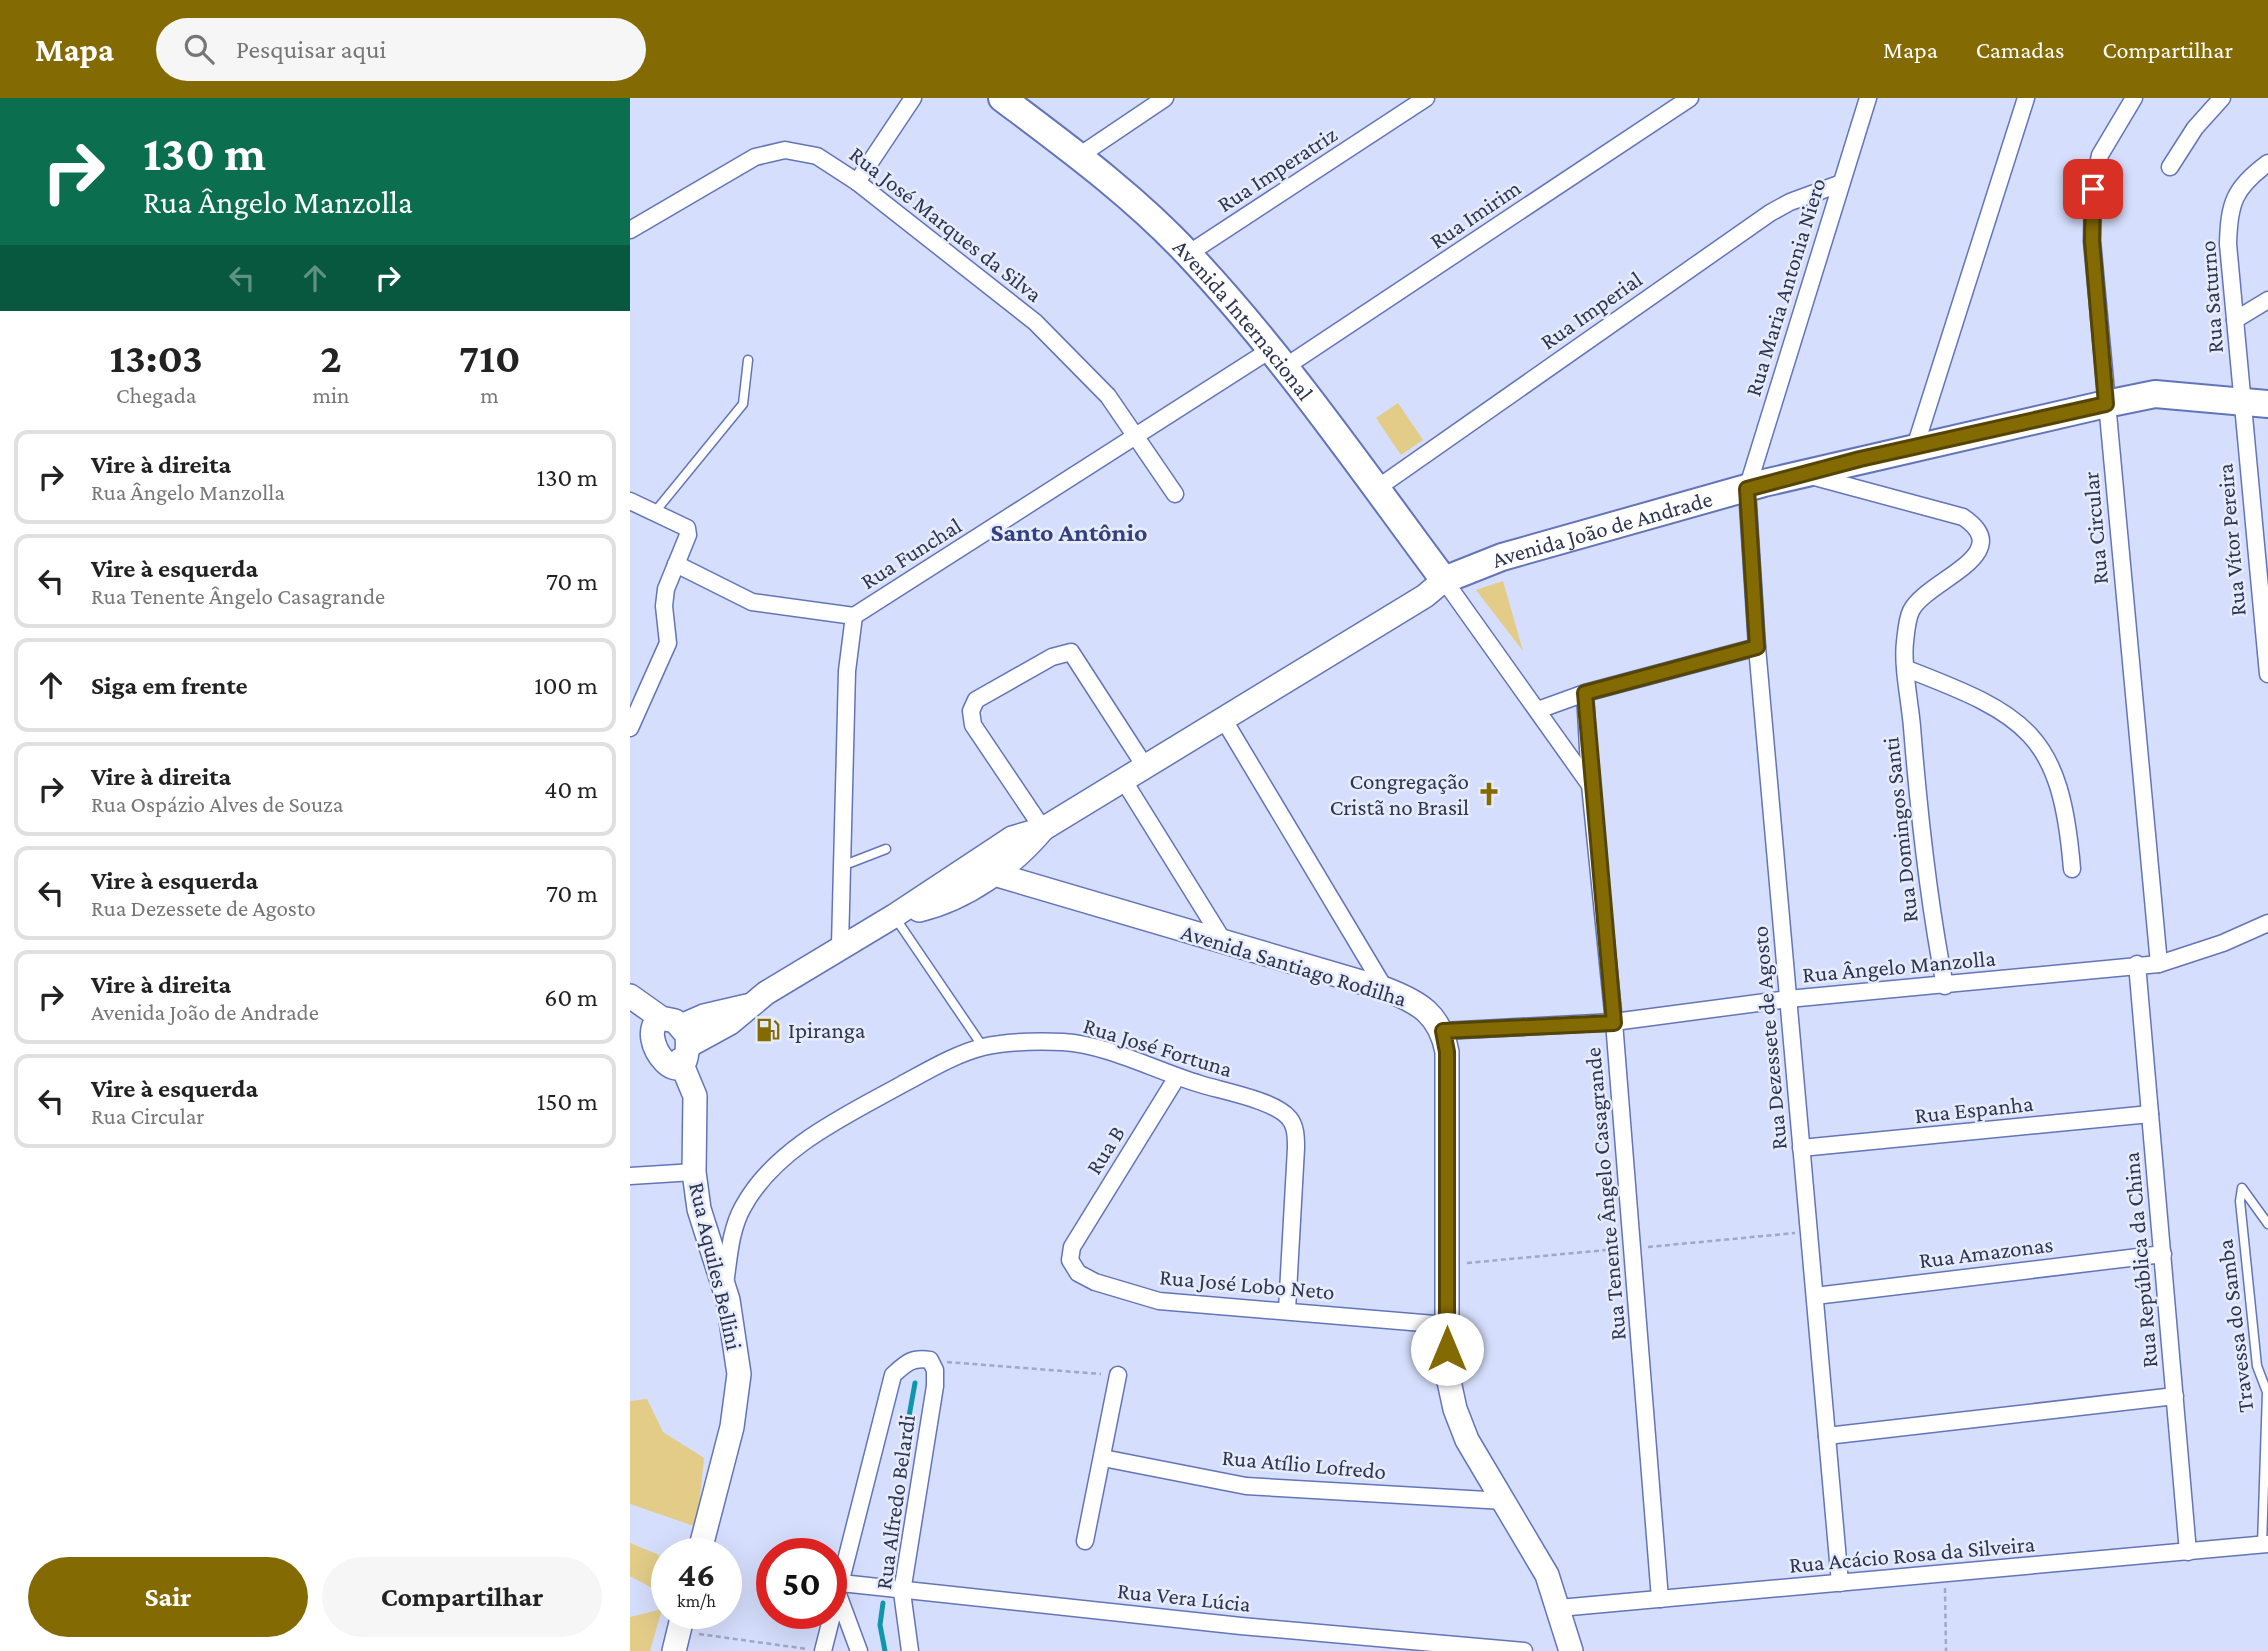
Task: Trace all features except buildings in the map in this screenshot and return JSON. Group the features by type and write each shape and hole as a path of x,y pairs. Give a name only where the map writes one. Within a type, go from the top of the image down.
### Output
{"main road":[{"name":"Avenida Internacional","path":"1002,98 1114,184 1188,254 1277,358 1444,580"},
{"name":"Avenida João de Andrade","path":"635,1033 653,1020 670,1048 730,1023 750,1005 840,946 894,916 1012,838 1035,831 1146,768 1425,597 1444,580 1502,558 1801,474 2106,404 2155,394 2255,403"},
{"name":"Avenida João de Andrade","path":"894,916 934,906 994,874 1020,857 1035,831"},
{"path":"1020,857 1022,876 1030,885"},
{"name":"Avenida Santiago Rodilha","path":"994,874 1384,989 1409,998 1428,1012 1443,1031"},
{"path":"630,996 670,1048"},
{"path":"1443,1031 1447,1052 1447,1372 1455,1409 1466,1440 1547,1575 1571,1651"},
{"name":"Rua Aquiles Bellini","path":"635,1033 646,1061 670,1048 695,1096 694,1172 706,1236 725,1289 739,1374 738,1397 703,1538"}],"street":[{"path":"857,182 913,98"},
{"path":"1079,156 1165,98"},
{"name":"Rua Imperatriz","path":"1188,254 1426,98"},
{"name":"Rua Imirim","path":"1277,358 1689,98"},
{"name":"Rua Maria Antonia Niero","path":"1747,489 1867,98"},
{"path":"1914,447 2026,98"},
{"name":"Rua Circular","path":"2134,98 2100,155 2093,189 2092,241 2159,964"},
{"path":"2170,167 2194,128 2222,98"},
{"name":"Rua José Marques da Silva","path":"630,230 755,157 785,150 817,156 857,182 1035,322 1081,366 1137,435 1175,494"},
{"name":"Rua Saturno","path":"2255,403 2235,320 2228,244 2229,215 2235,194 2268,163"},
{"name":"Rua Imperial","path":"1376,489 1770,212 1839,184"},
{"path":"2235,320 2268,300"},
{"name":"Rua Funchal","path":"840,946 848,671 854,615 1137,435 1277,358"},
{"name":"Rua Vítor Pereira","path":"2255,403 2268,674"},
{"name":"Rua Domingos Santi","path":"1801,474 1963,517 1975,526 1980,534 1981,542 1974,558 1934,586 1911,611 1904,645 1922,849 1945,986"},
{"name":"Rua Dezessete de Agosto","path":"1747,489 1757,647 1840,1583"},
{"path":"630,501 687,528 688,541 666,589 664,607 668,643 630,728"},
{"path":"676,564 752,602 854,615"},
{"name":"Rua Tenente Ângelo Casagrande","path":"1444,580 1590,785 1614,1023 1660,1599"},
{"path":"1538,710 1585,693 1757,647"},
{"path":"1035,831 973,724 971,710 976,700 1052,657 1071,652 1146,768"},
{"path":"1907,669 1980,697 2020,724 2044,749 2068,817 2072,869"},
{"path":"1585,693 1590,785"},
{"path":"1224,720 1384,989"},
{"path":"1124,781 1224,942"},
{"name":"Rua Ângelo Manzolla","path":"1443,1031 1614,1023 1788,999 2159,964 2223,943 2268,923"},
{"name":"Rua República da China","path":"2137,964 2188,1552"},
{"name":"Rua José Fortuna","path":"725,1289 735,1223 757,1186 782,1160 853,1112 949,1060 983,1047 1066,1042 1093,1047 1276,1108 1288,1117 1295,1130 1297,1148 1287,1310"},
{"name":"Rua B","path":"1072,1247 1177,1077"},
{"name":"Rua Espanha","path":"1801,1148 2150,1114"},
{"path":"630,1176 694,1172"},
{"name":"Rua José Lobo Neto","path":"1072,1247 1070,1260 1078,1273 1131,1295 1159,1301 1447,1325"},
{"name":"Rua Amazonas","path":"1815,1296 2162,1254"},
{"path":"847,1561 892,1374 908,1361 917,1358 930,1360"},
{"name":"Rua Alfredo Belardi","path":"911,1651 902,1592 935,1387 935,1370 930,1360"},
{"path":"1085,1541 1118,1375"},
{"path":"1827,1436 2175,1396"},
{"name":"Rua Atílio Lofredo","path":"1103,1458 1245,1486 1504,1501"},
{"name":"Rua Acácio Rosa da Silveira","path":"1559,1608 2265,1545"},
{"name":"Rua Vera Lúcia","path":"847,1590 902,1592 1524,1651"},
{"path":"847,1612 859,1651"},
{"path":"821,1651 828,1629"}],"lane":[{"path":"654,513 743,404 748,360"},
{"path":"842,866 886,849"},
{"path":"894,916 983,1047"},
{"name":"Travessa do Samba","path":"2265,1545 2267,1392 2257,1366 2240,1201 2242,1188 2268,1224"}],"path":[{"path":"930,1360 1118,1375"},
{"path":"1945,1574 1946,1651"},
{"path":"679,1632 821,1651"}],"shaded area":[{"path":"1398,403 1423,440 1401,455 1376,418"},
{"path":"1503,581 1523,651 1476,590"},
{"path":"647,1399 663,1432 704,1458 697,1527 630,1504 630,1401"},
{"path":"630,1543 651,1552 651,1587 630,1576"},
{"path":"651,1612 651,1629 656,1629 650,1651 630,1651 630,1617"}],"waterway":[{"path":"904,1444 915,1383"},
{"path":"883,1603 880,1625 885,1651"}],"place":[{"name":"Congregação Cristã no Brasil","path":"1489,794"},
{"name":"Ipiranga","path":"768,1030"}],"district":[{"name":"Santo Antônio","path":"1069,532"}],"route":[{"path":"1447,1349 1447,1052 1443,1031 1614,1023 1590,785 1585,693 1757,647 1749,558 1747,489 1860,459 2106,404 2092,241 2093,189"}]}
